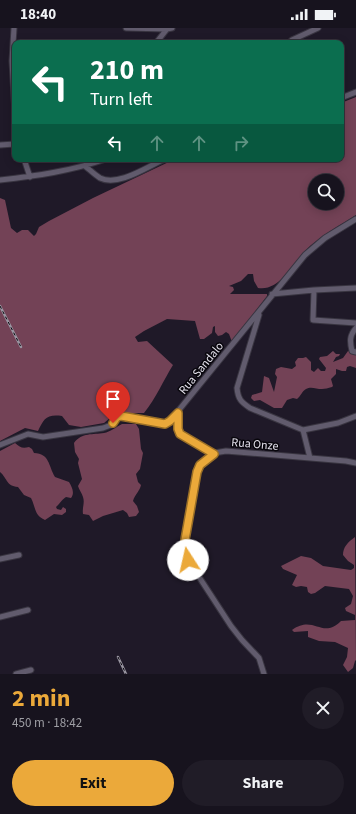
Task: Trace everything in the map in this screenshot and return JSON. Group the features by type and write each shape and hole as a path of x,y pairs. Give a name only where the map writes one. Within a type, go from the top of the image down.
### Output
{"street":[{"path":"13,40 14,28"},
{"path":"126,28 170,29"},
{"path":"292,40 318,28"},
{"path":"159,40 170,29"},
{"path":"344,97 356,92"},
{"path":"0,145 12,144"},
{"path":"25,162 30,177"},
{"path":"0,180 30,177 86,166 97,162"},
{"path":"86,166 100,178 116,180 158,162"},
{"name":"Rua Sandalo","path":"0,445 28,434 43,437 108,427 117,417 121,416 165,424 170,421 305,255 313,247 356,219"},
{"path":"272,294 356,288"},
{"path":"314,290 313,320 356,323"},
{"path":"261,310 239,378 237,388 238,398 250,408 303,430 338,423 356,416"},
{"path":"356,328 351,333 350,344 352,351 356,352"},
{"path":"178,413 178,429 180,434 214,454"},
{"path":"303,430 310,458"},
{"name":"Rua Onze","path":"264,674 259,658 231,626 186,554 185,540 197,472 200,465 214,454 226,451 356,463"},
{"path":"0,559 19,554"},
{"path":"0,618 28,610"},
{"path":"16,674 31,670"}],"shaded area":[{"path":"356,97 356,215 310,246 281,280 274,285 266,288 258,288 254,281 253,274 248,274 241,281 229,286 233,287 234,290 230,294 267,294 232,342 229,334 226,332 218,336 215,332 215,326 213,327 212,333 204,339 200,339 195,321 167,319 135,337 138,342 147,341 173,365 144,413 116,413 104,423 81,427 69,425 62,416 52,416 44,420 38,431 25,428 0,441 0,198 5,200 11,228 17,233 22,230 28,230 34,236 39,227 169,162 344,162 344,102"},
{"path":"333,351 336,354 340,354 333,362 343,358 348,351 356,354 356,368 350,366 347,367 346,371 336,369 336,374 331,379 332,387 323,389 308,388 303,391 297,399 293,398 287,400 282,408 274,408 260,400 254,401 251,398 252,395 262,392 264,376 269,378 274,392 277,377 275,374 276,369 281,367 292,369 296,366 295,362 298,358 306,357 311,362 311,370 314,372 318,368 321,371 325,371 326,368 319,359 320,357 327,356"},
{"path":"122,424 136,424 139,429 141,449 143,453 140,469 136,474 138,482 141,485 133,501 139,512 136,516 129,517 123,510 103,516 93,521 89,515 83,514 84,499 78,486 82,479 78,463 79,459 75,452 74,443 81,437 111,431"},
{"path":"15,443 21,447 29,447 34,453 43,455 48,461 55,477 69,482 73,490 71,498 66,497 56,507 57,509 61,510 63,507 66,509 66,512 62,515 54,514 45,520 41,518 37,513 31,498 24,495 18,487 9,484 0,472 0,451"},
{"path":"355,537 356,660 353,668 348,672 343,665 347,657 348,648 335,642 319,641 308,637 308,631 294,632 292,630 306,625 328,628 341,621 355,620 355,615 346,611 345,608 351,604 353,596 349,589 325,586 311,594 308,592 307,587 296,587 292,585 297,575 283,569 281,566 301,556 311,558 323,566 351,570 354,568 354,565 348,561 343,555 343,552 346,545"}],"railway":[{"path":"0,306 21,347"},
{"path":"118,657 126,674"}],"route":[{"path":"113,423 117,417 121,416 165,424 178,413 178,432 214,454 200,465 197,472 185,540 188,560"}]}
